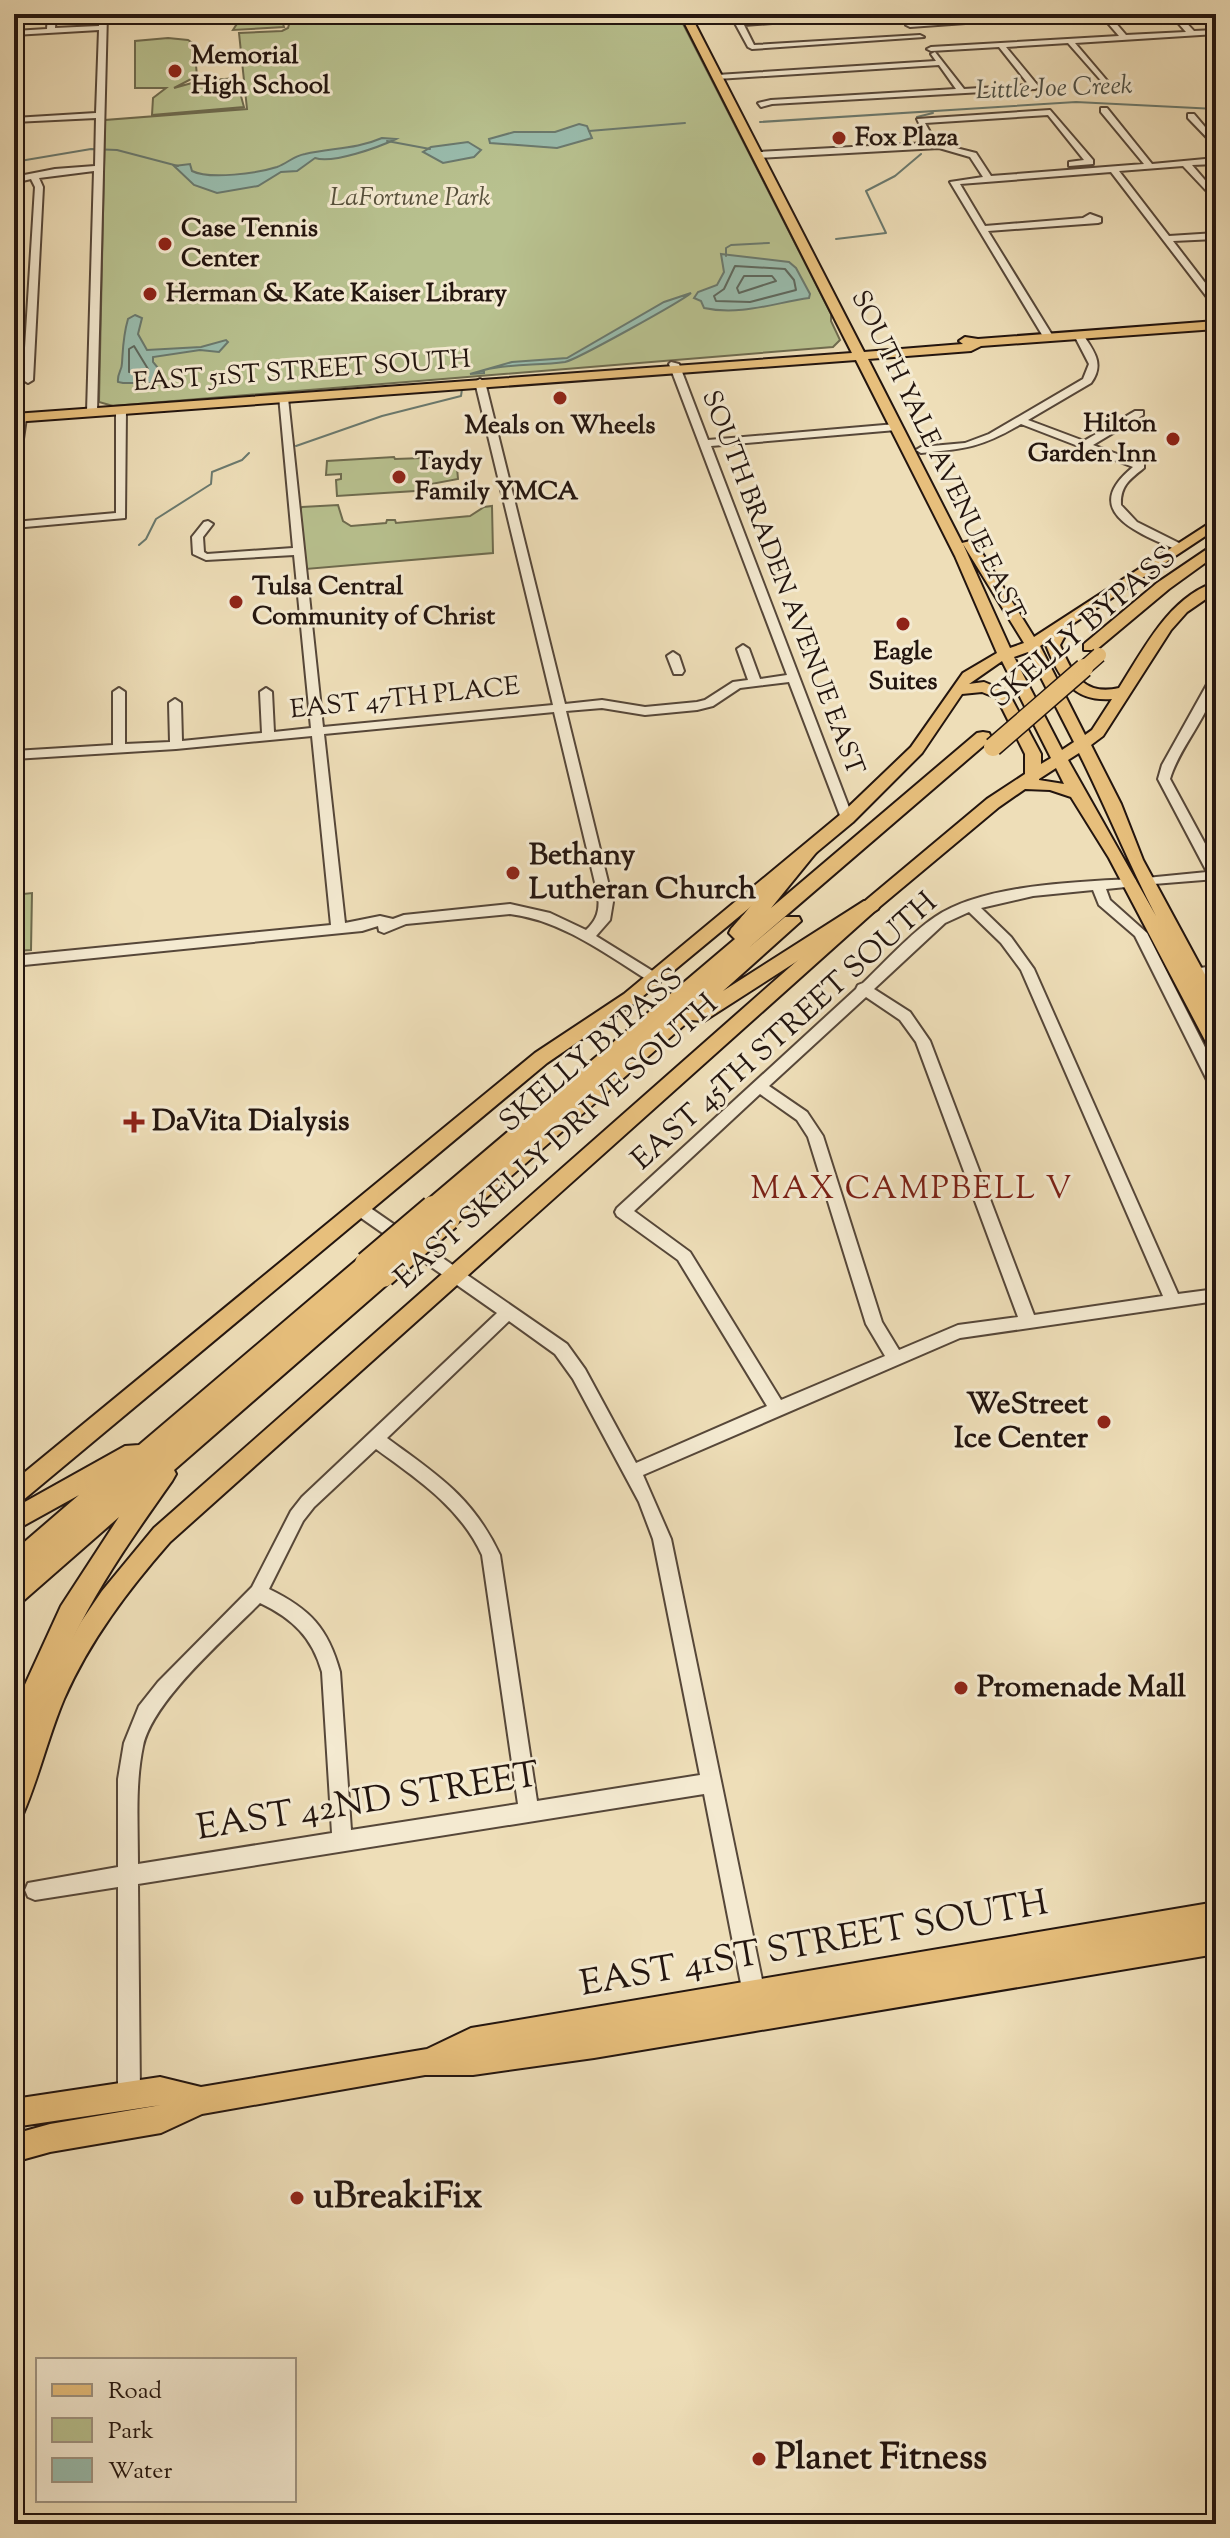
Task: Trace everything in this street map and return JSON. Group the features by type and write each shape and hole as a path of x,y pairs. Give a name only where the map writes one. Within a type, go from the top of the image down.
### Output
{"highway":[{"name":"SKELLY BYPASS","path":"14,1566 179,1437 440,1213 691,987 988,742 1095,651 1163,586 1216,548"},
{"name":"SKELLY BYPASS","path":"1095,651 1216,562"},
{"name":"SKELLY BYPASS","path":"440,1213 657,1037 988,742"},
{"path":"691,987 792,874 810,849"},
{"path":"657,1037 739,992 832,926 871,905"},
{"name":"SKELLY BYPASS","path":"14,1593 179,1437"},
{"path":"14,1520 51,1496 179,1437"},
{"path":"14,1773 32,1701 65,1620 179,1437"}],"main road":[{"name":"SOUTH YALE AVENUE EAST","path":"685,14 722,76"},
{"name":"SOUTH YALE AVENUE EAST","path":"694,14 722,76 972,562 1015,615 1083,744 1117,813 1138,883"},
{"name":"EAST 51ST STREET SOUTH","path":"18,418 864,352 971,347 978,343 1216,325"},
{"name":"SOUTH YALE AVENUE EAST","path":"902,427 921,450 938,497"},
{"name":"EAST SKELLY DRIVE SOUTH","path":"15,1492 541,1058 618,1007 847,818 917,750 956,690 976,670 1032,645 1216,523"},
{"name":"SOUTH YALE AVENUE EAST","path":"972,562 979,600 1006,655 1077,794 1138,883 1187,975 1216,1044"},
{"name":"EAST SKELLY DRIVE SOUTH","path":"14,1806 36,1737 68,1663 98,1613 128,1572 162,1535 871,905 993,803 1083,744 1104,725 1165,628 1182,609 1216,586"},
{"path":"1015,615 1036,621 1069,620"},
{"path":"1069,620 1053,645 1075,687 1098,697 1126,691"},
{"path":"956,690 984,687 1003,695 1033,754 1027,781 1052,785 1077,794"},
{"name":"SOUTH YALE AVENUE EAST","path":"1187,975 1216,1012"},
{"name":"EAST 41ST STREET SOUTH","path":"982,1968 1216,1915"},
{"name":"EAST 41ST STREET SOUTH","path":"14,2148 50,2138 161,2119 201,2101 428,2062 473,2062 757,2006 982,1968 1216,1941"},
{"name":"EAST 41ST STREET SOUTH","path":"14,2113 160,2091 201,2101"}],"street":[{"path":"51,31 52,14"},
{"path":"92,412 103,14"},
{"path":"734,14 752,47 920,37"},
{"path":"739,23 892,14"},
{"path":"901,14 962,92"},
{"path":"910,25 1088,14"},
{"path":"1104,14 1124,37"},
{"path":"1174,14 1192,33"},
{"path":"14,33 103,28"},
{"path":"931,49 1216,32"},
{"path":"1070,41 1105,83"},
{"path":"761,105 1035,87 1001,45"},
{"path":"722,76 941,63"},
{"path":"1104,110 1149,165"},
{"path":"932,143 920,121 1050,112 1090,162 984,171 954,182 1049,338"},
{"path":"14,120 101,115"},
{"path":"1191,116 1216,145"},
{"path":"42,134 43,118"},
{"path":"1202,129 1216,128"},
{"path":"763,156 932,143 953,147 963,144 978,148 990,164 984,171"},
{"path":"984,171 1113,169 1216,161"},
{"path":"1185,163 1216,197"},
{"path":"14,180 99,168"},
{"path":"1113,169 1216,303"},
{"path":"28,380 39,187 34,176"},
{"path":"981,229 1085,220"},
{"path":"1166,239 1216,236"},
{"path":"921,450 975,443 1021,420 1093,375 1094,359 1079,335"},
{"path":"14,345 28,344"},
{"name":"SOUTH BRADEN AVENUE EAST","path":"675,367 847,818"},
{"path":"480,382 607,906 601,924 585,938"},
{"path":"283,398 338,926"},
{"path":"14,526 121,516 121,410"},
{"path":"1082,447 1139,413"},
{"path":"14,467 18,418"},
{"path":"1021,420 1082,447 1140,466 1117,483 1114,494 1117,508 1135,526 1179,547"},
{"path":"703,444 902,427"},
{"path":"208,524 197,537 199,554 206,557 299,551"},
{"path":"743,649 755,682"},
{"path":"673,656 678,671"},
{"name":"EAST 47TH PLACE","path":"14,755 176,745 602,704 645,711 697,706 709,703 728,688 794,678"},
{"path":"1216,679 1168,765 1164,779 1216,875"},
{"path":"119,692 119,747"},
{"path":"266,692 268,736"},
{"path":"175,703 176,745"},
{"name":"EAST 45TH STREET SOUTH","path":"777,1408 684,1256 623,1212 940,920 970,905 1007,897 1216,875"},
{"path":"1098,886 1104,902 1140,933 1216,1084"},
{"path":"970,905 1006,940 1027,969 1173,1300"},
{"path":"14,961 338,926 362,926 375,931 390,923 517,909 544,914 654,978"},
{"path":"1187,975 1216,971"},
{"path":"863,988 905,1016 923,1041 1028,1321"},
{"path":"759,1086 802,1116 815,1136 874,1324 895,1358"},
{"path":"360,1209 553,1341 570,1359 653,1513 662,1539 757,2006"},
{"path":"632,1472 958,1332 1216,1295"},
{"path":"129,2095 128,1779 139,1727 165,1688 258,1593 297,1516 322,1486 509,1311"},
{"path":"374,1438 461,1505 484,1537 491,1555 529,1812"},
{"path":"258,1593 290,1608 305,1620 327,1653 331,1672 342,1841"},
{"name":"EAST 42ND STREET","path":"35,1890 712,1783"}],"green space":[{"path":"252,14 280,14 284,27 233,30 240,19"},
{"name":"LaFortune Park","path":"292,14 678,14 831,314 840,340 833,347 113,406 99,402 105,120 247,109 239,33 282,31 288,28"},
{"path":"188,40 194,44 197,76 174,88 199,81 236,78 244,107 152,115 153,98 166,88 135,88 135,41"},
{"name":"Taydy Family YMCA","path":"451,457 451,467 457,468 458,479 431,484 431,490 337,496 336,480 341,479 341,474 326,475 327,461"},
{"path":"338,505 343,521 351,526 386,523 387,520 395,520 396,523 470,516 484,507 492,506 493,553 306,569 299,510 302,507"},
{"path":"32,893 31,950 14,951 14,895"}],"water":[{"path":"579,124 587,126 592,138 557,148 490,143 489,139 514,132 555,132"},
{"path":"382,138 396,139 344,157 315,158 297,171 281,172 258,186 217,193 194,185 174,166 190,164 192,171 210,175 247,173 277,167 301,155"},
{"path":"468,142 481,150 474,157 443,163 423,152 431,147"},
{"path":"721,254 789,262 796,268 810,294 809,298 744,310 704,308 701,301 694,298 698,292 717,285 724,272"},
{"path":"691,293 629,330 565,362 484,370 512,362 567,358 664,302"},
{"path":"135,315 142,318 138,334 147,350 228,342 219,352 200,350 153,357 153,362 163,374 161,383 118,382 126,325 128,319"}],"waterway":[{"name":"Little Joe Creek","path":"760,122 1076,102 1216,109"},
{"name":"Little Joe Creek","path":"917,117 933,113"},
{"name":"Little Joe Creek","path":"589,131 685,123"},
{"name":"Little Joe Creek","path":"387,141 430,149"},
{"name":"Little Joe Creek","path":"14,162 91,149 117,150 178,166"},
{"name":"Little Joe Creek","path":"836,239 886,233 866,191 895,176 921,154"},
{"name":"Little Joe Creek","path":"726,256 726,248 731,245 769,243"},
{"name":"Little Joe Creek","path":"296,446 382,416 461,396 462,389"},
{"name":"Little Joe Creek","path":"139,545 146,539 156,519 211,484 212,472 242,460 249,453"}],"place":[{"name":"Memorial High School","path":"175,71"},
{"name":"Fox Plaza","path":"839,138"},
{"name":"Case Tennis Center","path":"165,244"},
{"name":"Herman & Kate Kaiser Library","path":"150,294"},
{"name":"Meals on Wheels","path":"560,398"},
{"name":"Hilton Garden Inn","path":"1173,439"},
{"name":"Taydy Family YMCA","path":"399,477"},
{"name":"Tulsa Central Community of Christ","path":"236,602"},
{"name":"Eagle Suites","path":"903,624"},
{"name":"Bethany Lutheran Church","path":"513,873"},
{"name":"DaVita Dialysis","path":"134,1122"},
{"name":"WeStreet Ice Center","path":"1104,1422"},
{"name":"Promenade Mall","path":"961,1688"},
{"name":"uBreakiFix","path":"297,2198"},
{"name":"Planet Fitness","path":"759,2459"}],"district":[{"name":"MAX CAMPBELL V","path":"912,1190"}]}
